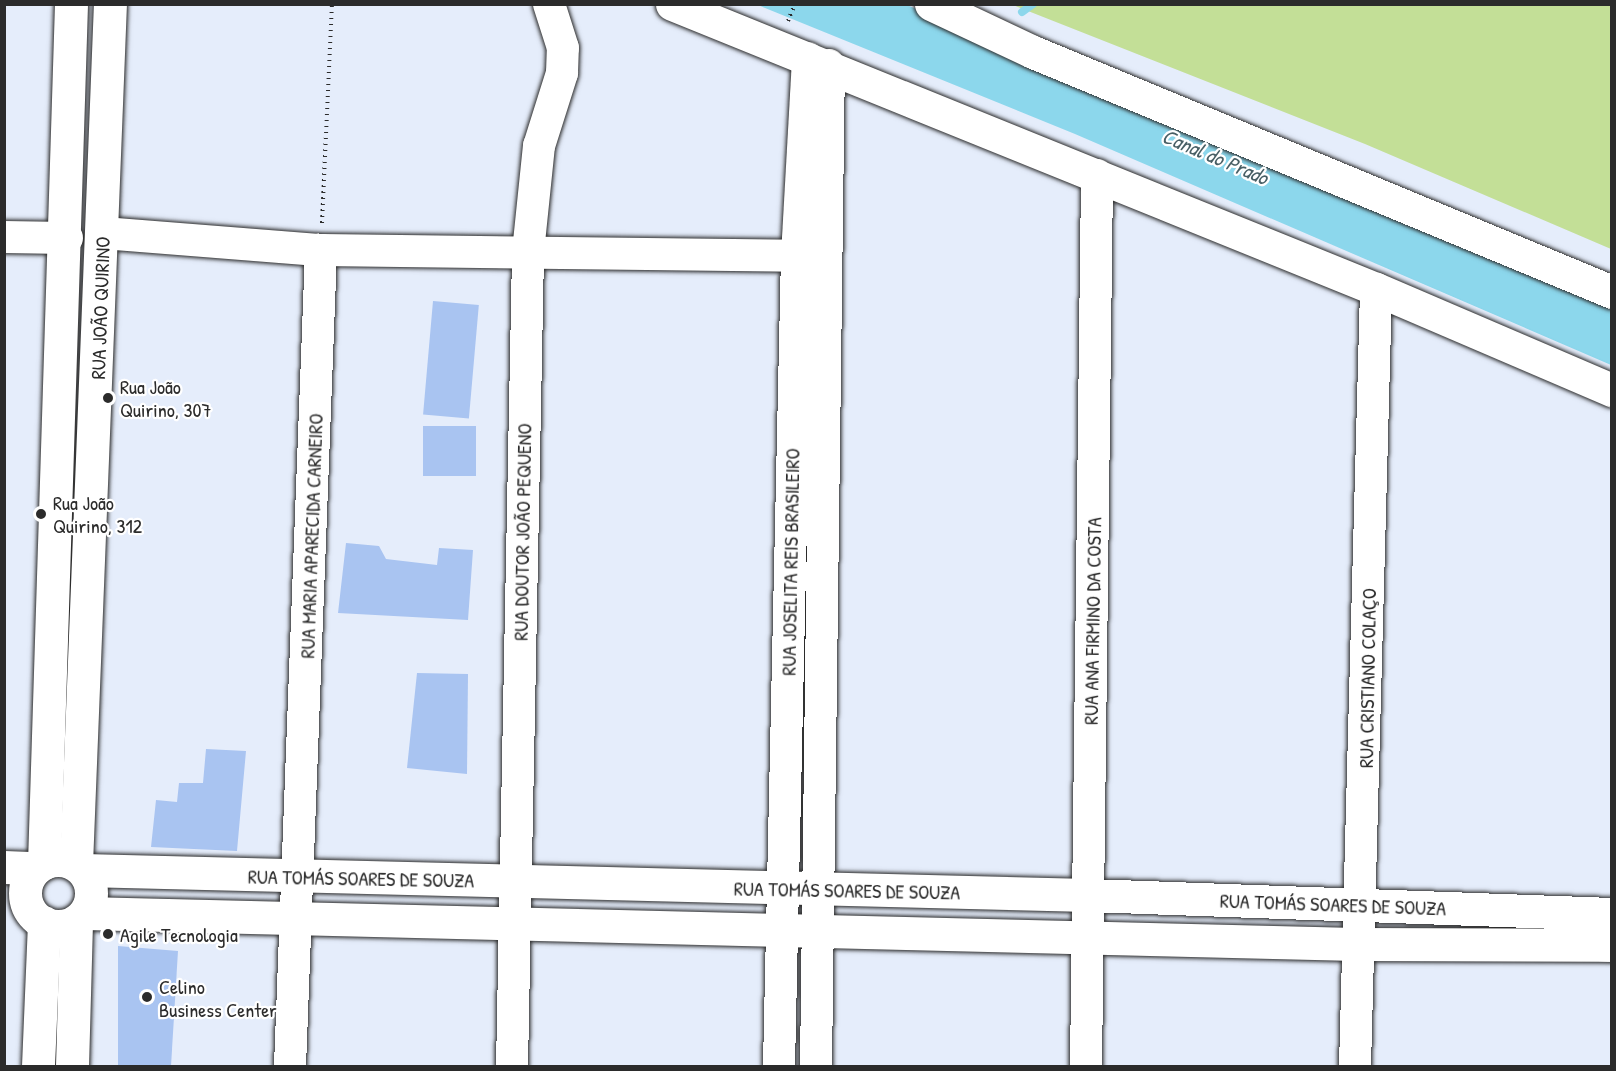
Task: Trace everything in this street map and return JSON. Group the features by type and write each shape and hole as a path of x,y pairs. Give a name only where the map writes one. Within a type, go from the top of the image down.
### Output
{"main road":[{"name":"RUA JOÃO QUIRINO","path":"28,866 67,238 71,4"},
{"name":"RUA JOÃO QUIRINO","path":"80,867 110,4"},
{"path":"672,4 1376,289 1611,390"},
{"path":"931,4 1033,52 1611,292"},
{"path":"38,1066 25,897 28,866 65,860 80,867 91,891 81,917 72,1066"},
{"name":"RUA TOMÁS SOARES DE SOUZA","path":"80,867 297,878 1089,895 1611,914"},
{"name":"RUA TOMÁS SOARES DE SOUZA","path":"81,917 294,916 1088,935 1356,944 1611,945"},
{"path":"27,918 54,926 81,917"}],"street":[{"name":"RUA DOUTOR JOÃO PEQUENO","path":"512,1066 528,252 539,146 562,73 563,48 549,4"},
{"name":"RUA JOSELITA REIS BRASILEIRO","path":"779,1066 784,928 797,256 819,62"},
{"name":"RUA JOSELITA REIS BRASILEIRO","path":"816,1066 820,929 819,62"},
{"name":"RUA ANA FIRMINO DA COSTA","path":"1086,1066 1097,175"},
{"path":"103,232 321,250 797,256"},
{"path":"4,237 67,238"},
{"name":"RUA MARIA APARECIDA CARNEIRO","path":"290,1066 321,250"},
{"name":"RUA CRISTIANO COLAÇO","path":"1354,1066 1376,289"}],"path":[{"path":"321,250 332,4"}],"green space":[{"path":"1013,5 1611,5 1611,249 1365,144"}],"water":[{"name":"Canal do Prado","path":"758,5 907,5 1611,308 1611,365 1075,134"}],"building":[{"path":"433,301 479,305 469,419 423,415"},
{"path":"423,426 476,426 476,476 423,476"},
{"path":"346,543 379,546 386,559 437,565 439,548 473,550 468,620 338,613"},
{"path":"417,673 468,674 467,774 407,768"},
{"path":"206,749 246,751 237,851 151,847 156,800 177,802 179,783 203,783"},
{"name":"Celino Business Center","path":"118,946 178,951 171,1066 118,1066"}],"waterway":[{"path":"1022,12 1033,4"}],"place":[{"name":"Rua João Quirino, 307","path":"108,398"},
{"name":"Rua João Quirino, 312","path":"41,514"},
{"name":"Agile Tecnologia","path":"108,934"},
{"name":"Celino Business Center","path":"147,997"}]}
